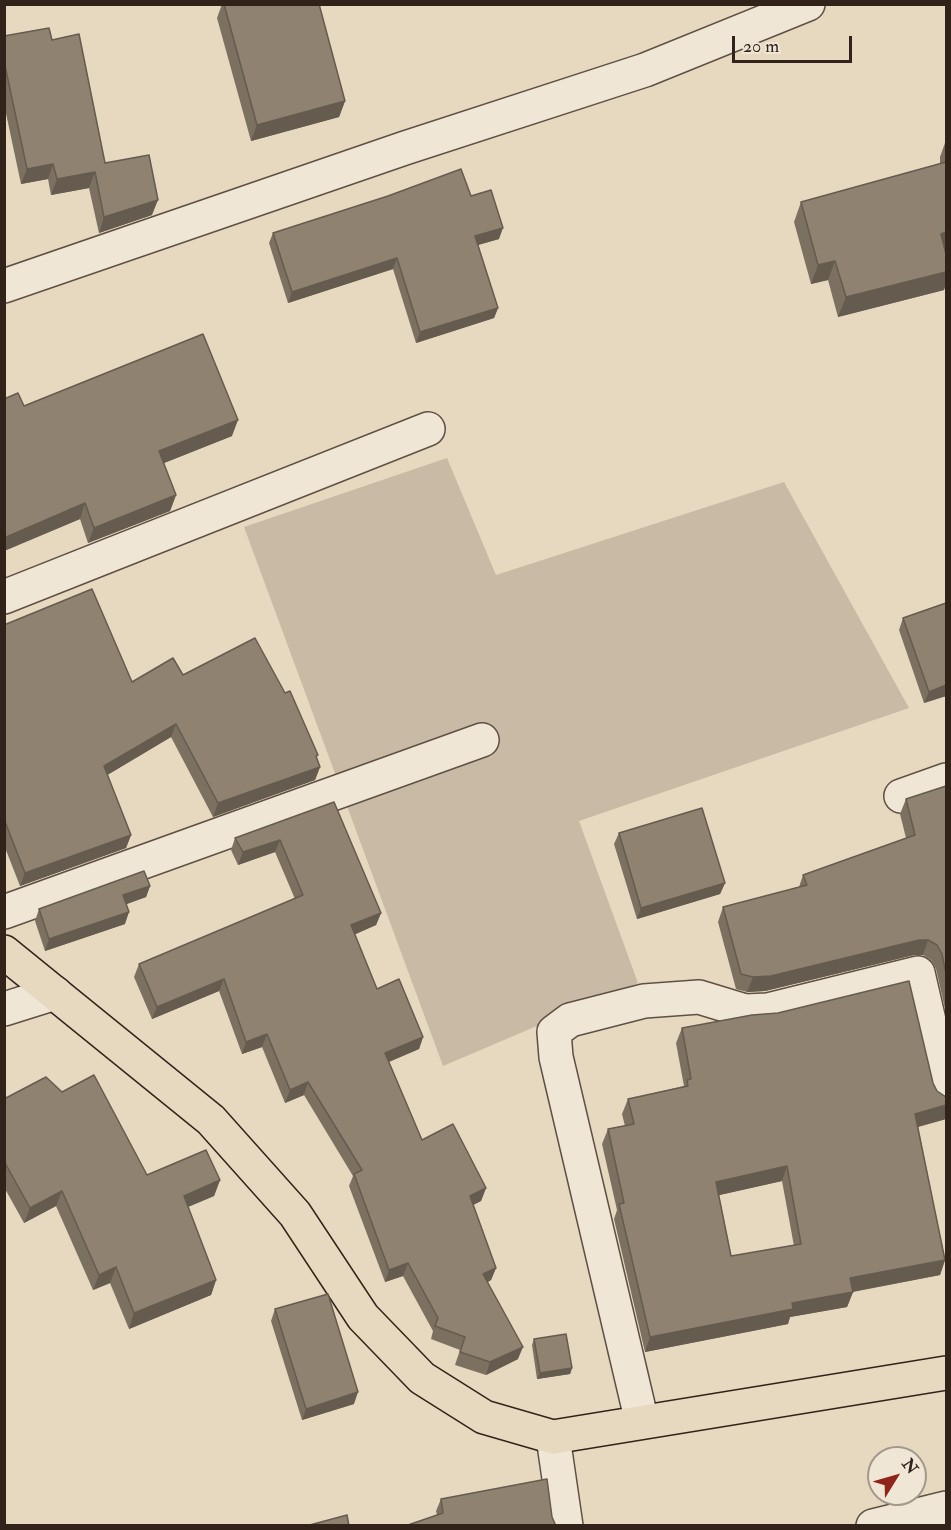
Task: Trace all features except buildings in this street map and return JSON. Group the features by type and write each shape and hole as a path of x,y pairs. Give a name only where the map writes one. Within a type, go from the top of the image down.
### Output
{"main road":[{"path":"4,952 211,1120 295,1214 363,1317 422,1377 484,1417 553,1437 946,1373"}],"street":[{"path":"4,286 405,148 645,70 808,4"},
{"path":"4,597 24,587 428,429"},
{"path":"4,912 482,740"},
{"path":"902,796 946,780"},
{"path":"642,1422 556,1057 554,1032 570,1020 644,1001 699,997 745,1011 768,1010 918,973 946,1094"},
{"path":"4,1009 55,993"},
{"path":"553,1437 566,1526"},
{"path":"873,1526 946,1508"}],"shaded area":[{"path":"447,458 496,575 784,482 909,708 579,821 638,983 443,1066 244,527"}]}
